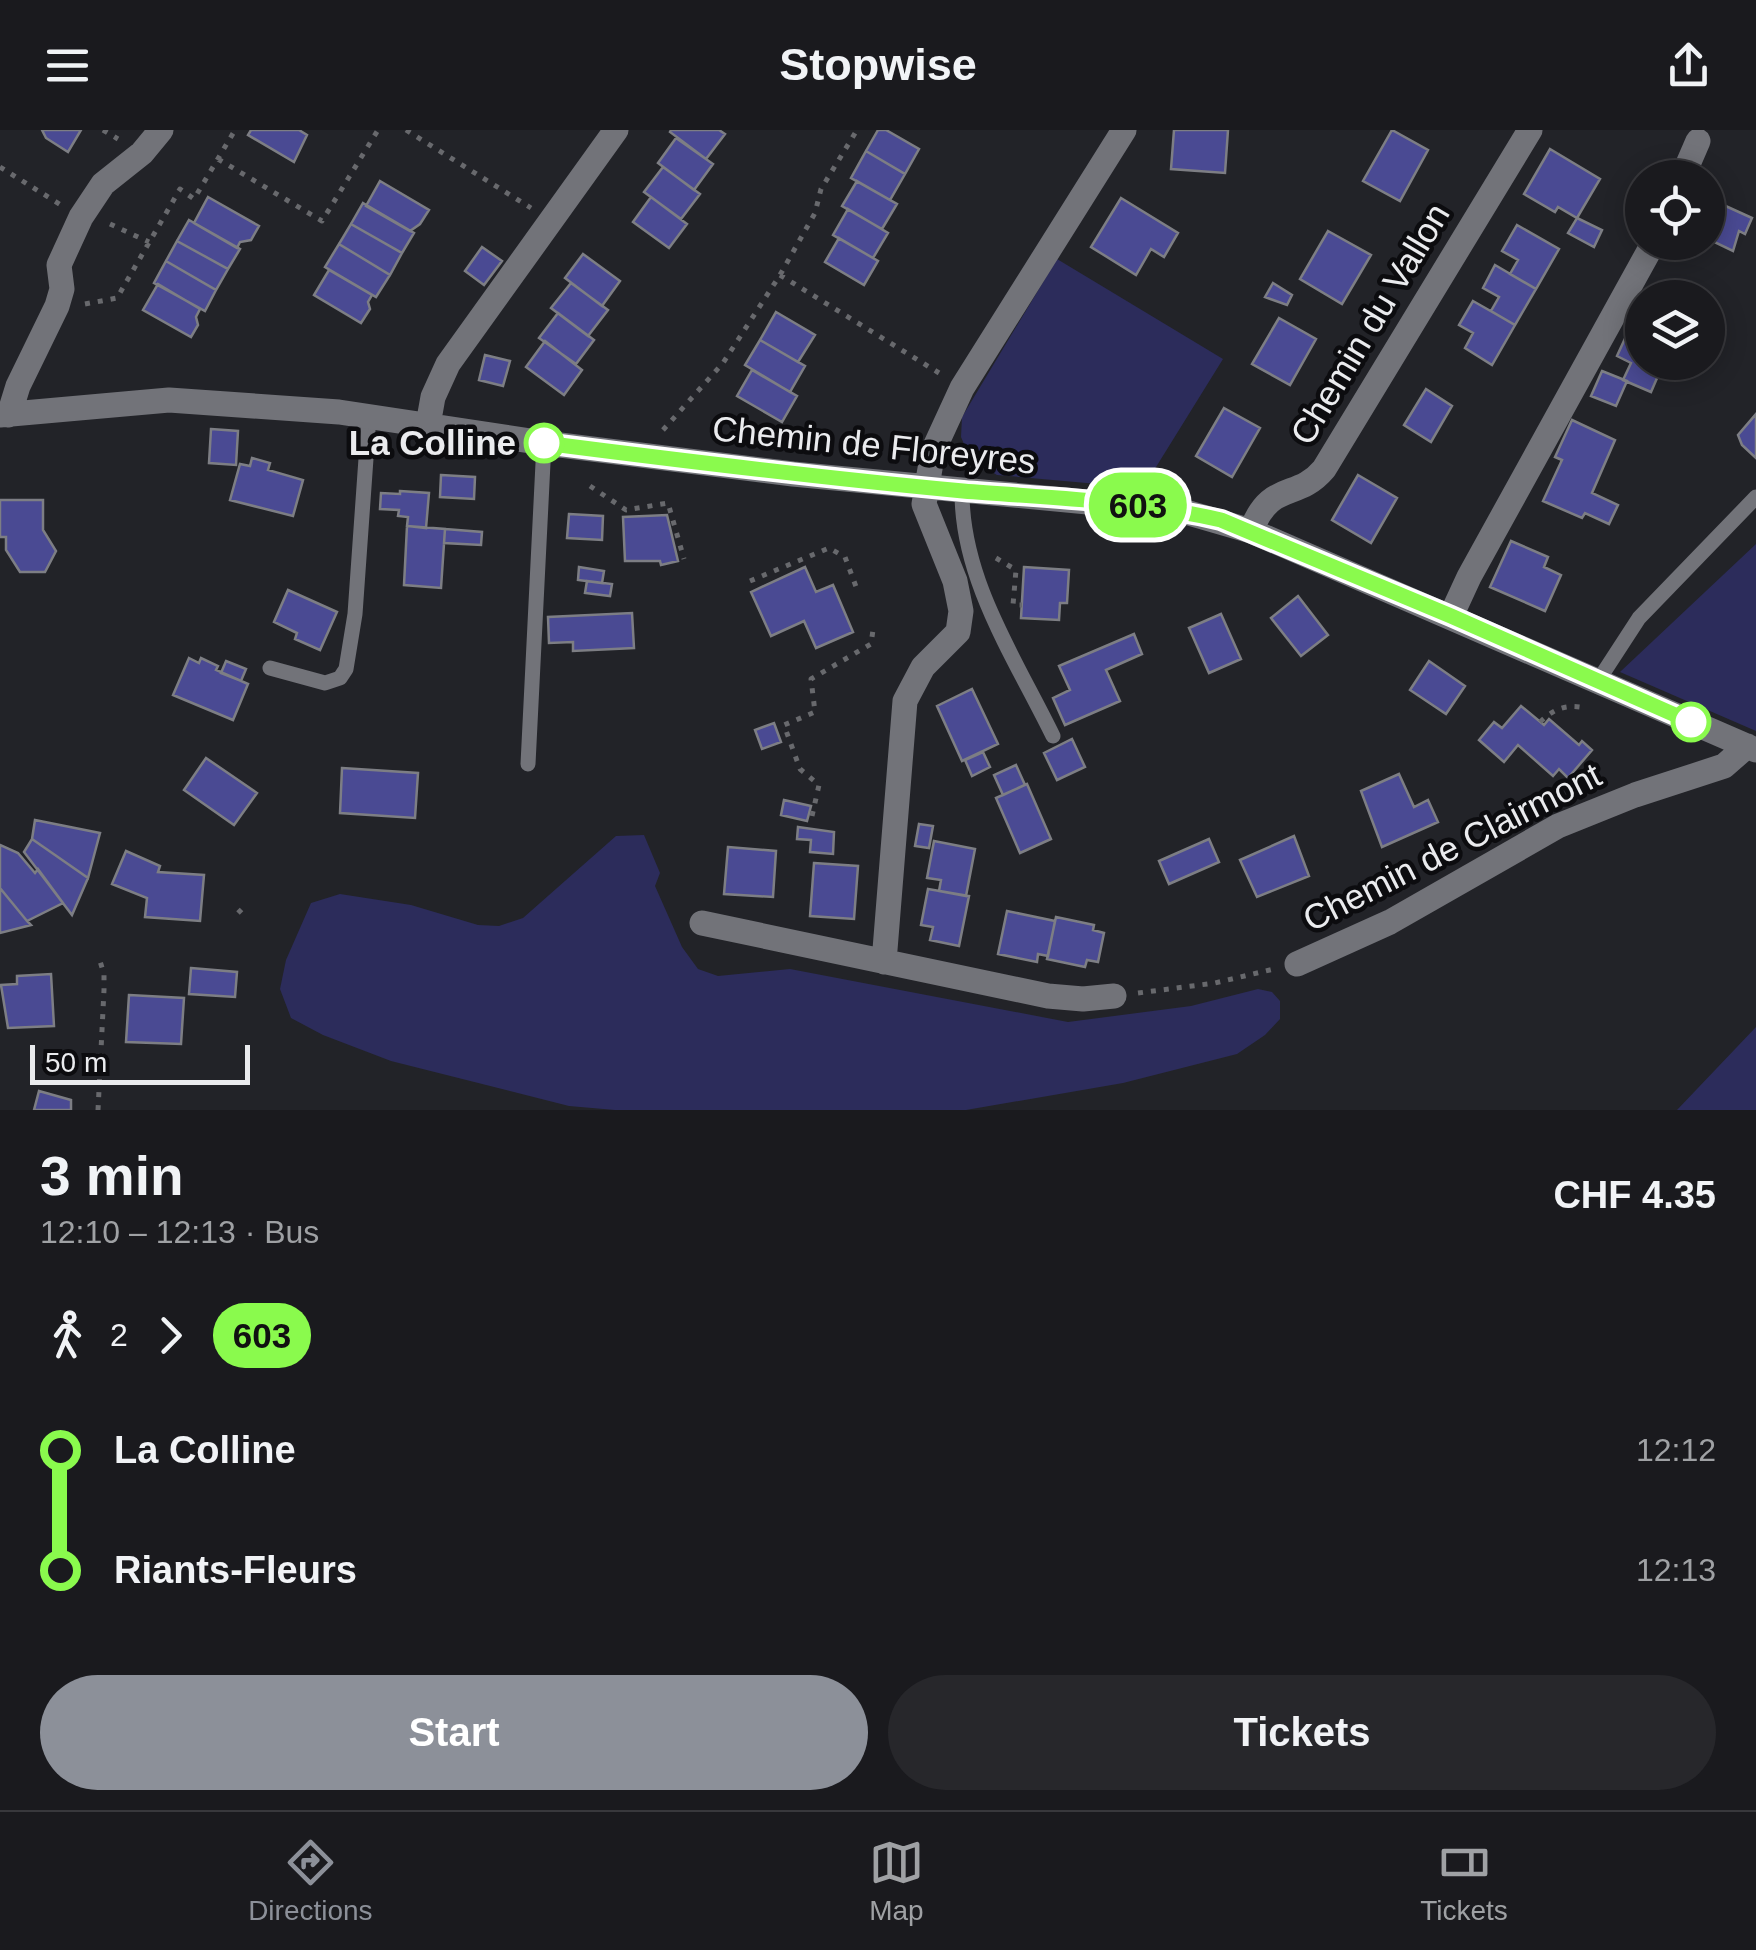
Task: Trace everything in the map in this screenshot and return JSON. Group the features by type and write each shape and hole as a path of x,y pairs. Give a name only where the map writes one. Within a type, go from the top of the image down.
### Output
{"street":[{"path":"5,415 60,295 59,265 81,217 102,184 142,153 161,130"},
{"path":"428,425 433,396 448,364 616,130"},
{"path":"884,962 905,702 923,667 958,632 962,611 955,582 924,504 933,451 962,388 1124,130"},
{"name":"Chemin du Vallon","path":"1251,531 1270,498 1310,483 1324,469 1530,130"},
{"path":"1690,160 1698,141"},
{"path":"1451,616 1644,260"},
{"name":"Chemin de Floreyres","path":"5,415 184,400 370,416 758,470 1182,511 1251,531 1752,748"},
{"name":"Chemin de Clairmont","path":"1297,964 1390,922 1558,826 1724,766 1752,748"},
{"path":"702,924 1068,999 1114,996"}],"lane":[{"path":"270,668 325,682 340,678 346,669 353,631 370,416"},
{"path":"528,764 544,443"},
{"path":"962,490 964,537 977,580 1053,736"},
{"path":"1598,681 1640,618 1756,497"}],"path":[{"path":"60,295 79,306 117,298 180,189 194,199 235,130"},
{"path":"217,158 322,221 378,130"},
{"path":"406,130 550,220"},
{"path":"656,438 722,363 780,275 815,213 821,188 857,130"},
{"path":"0,166 70,211"},
{"path":"103,224 114,224 149,242"},
{"path":"780,275 962,388"},
{"path":"590,486 626,510 668,503 684,560"},
{"path":"750,581 828,548 845,556 858,592"},
{"path":"812,816 818,785 800,769 784,725 815,712 810,679 870,644 873,630"},
{"path":"1540,722 1550,712 1569,704 1593,710"},
{"path":"98,1110 104,974 100,961"},
{"path":"1114,996 1215,983 1297,964"}],"shaded area":[{"path":"1057,259 1223,359 1143,488 997,475 970,458 961,437 962,417"},
{"path":"1756,544 1756,731 1620,672"},
{"path":"644,835 660,873 655,886 682,947 698,969 718,976 790,969 1068,1022 1191,1006 1258,989 1272,992 1280,1001 1280,1019 1237,1054 1123,1083 966,1110 615,1110 569,1106 391,1061 291,1018 280,989 286,960 311,903 340,894 411,905 478,925 499,926 523,918 616,836"},
{"path":"1756,1027 1756,1110 1677,1110"}],"building":[{"path":"42,130 81,130 68,152 46,138"},
{"path":"251,130 299,130 307,135 294,162 248,135"},
{"path":"671,130 719,130 725,134 706,159"},
{"path":"878,130 886,130 919,149 905,174 866,151"},
{"path":"1174,130 1228,130 1225,173 1171,169"},
{"path":"1392,130 1428,150 1400,201 1363,181"},
{"path":"676,138 713,164 694,190 658,163"},
{"path":"1550,149 1600,179 1577,218 1558,207 1555,212 1524,194"},
{"path":"866,151 905,174 890,200 851,178"},
{"path":"663,167 700,194 681,219 644,192"},
{"path":"380,181 429,210 420,224 410,231 366,206"},
{"path":"857,181 897,204 882,229 842,206"},
{"path":"208,197 259,226 251,240 240,242 237,248 194,223"},
{"path":"651,197 687,224 669,248 633,222"},
{"path":"1121,198 1178,233 1164,257 1151,249 1136,275 1091,247"},
{"path":"363,203 414,233 402,253 351,224"},
{"path":"1725,206 1752,218 1745,234 1739,231 1733,251 1725,247"},
{"path":"848,209 888,233 873,258 833,235"},
{"path":"1577,218 1602,230 1594,247 1568,233"},
{"path":"189,220 240,249 228,269 177,241"},
{"path":"351,224 402,253 390,275 339,244"},
{"path":"1517,225 1559,249 1536,289 1510,274 1518,260 1502,251"},
{"path":"1328,231 1371,255 1342,304 1300,279"},
{"path":"839,238 878,261 864,285 825,262"},
{"path":"177,241 228,269 216,290 166,261"},
{"path":"339,244 390,275 376,297 325,267"},
{"path":"482,247 502,261 484,285 465,271"},
{"path":"583,254 620,281 602,306 565,278"},
{"path":"166,261 216,290 205,311 154,283"},
{"path":"1495,265 1536,289 1515,325 1491,311 1499,297 1483,288"},
{"path":"329,270 372,295 370,309 361,323 314,295"},
{"path":"571,283 608,310 588,336 551,308"},
{"path":"1273,283 1292,295 1287,305 1265,297"},
{"path":"158,284 200,309 191,337 143,310"},
{"path":"1473,301 1515,325 1492,365 1465,348 1473,333 1459,325"},
{"path":"776,312 815,335 798,362 760,340"},
{"path":"558,313 594,340 576,364 539,338"},
{"path":"1279,318 1316,339 1290,385 1252,364"},
{"path":"1625,339 1625,360 1617,356"},
{"path":"760,340 805,366 790,392 745,365"},
{"path":"545,341 582,370 564,395 526,367"},
{"path":"485,355 510,361 503,386 479,380"},
{"path":"752,370 797,396 782,422 737,396"},
{"path":"1602,371 1627,381 1616,406 1591,396"},
{"path":"1625,376 1625,380 1656,380 1651,392 1623,380"},
{"path":"1426,389 1452,406 1431,442 1404,425"},
{"path":"1224,408 1260,428 1232,477 1196,456"},
{"path":"1756,414 1756,458 1742,445 1738,435"},
{"path":"1572,420 1615,440 1592,493 1618,505 1609,524 1585,513 1582,518 1543,501 1562,460 1555,457"},
{"path":"211,429 238,431 236,465 209,463"},
{"path":"252,458 270,463 268,470 303,480 293,516 230,500 240,464 250,466"},
{"path":"441,475 475,477 474,499 440,497"},
{"path":"1358,475 1397,498 1371,543 1332,520"},
{"path":"381,493 429,493 426,528 407,526 408,517 398,516 399,510 380,509"},
{"path":"0,500 43,500 43,530 56,551 45,572 20,572 6,550 6,537 0,537"},
{"path":"569,514 603,516 602,540 567,538"},
{"path":"667,515 678,561 661,565 660,561 625,561 623,517"},
{"path":"407,526 445,529 441,588 404,585"},
{"path":"445,529 482,532 481,545 444,543"},
{"path":"1511,541 1548,557 1544,567 1561,575 1545,611 1490,587"},
{"path":"579,567 604,571 602,583 578,580"},
{"path":"805,567 816,592 833,585 853,632 816,648 804,621 771,636 751,592"},
{"path":"1024,567 1069,570 1067,603 1060,603 1059,620 1021,618"},
{"path":"587,581 612,584 610,596 585,593"},
{"path":"288,590 337,612 320,650 295,639 297,633 274,622"},
{"path":"1298,596 1328,635 1301,656 1271,618"},
{"path":"632,613 634,648 573,651 573,642 549,643 548,617"},
{"path":"1221,614 1241,659 1209,673 1189,628"},
{"path":"1134,634 1142,654 1106,670 1120,701 1065,725 1053,698 1070,690 1059,666"},
{"path":"189,658 199,663 201,658 218,666 216,670 248,684 233,720 173,695"},
{"path":"226,661 246,669 241,681 221,673"},
{"path":"1429,661 1465,686 1446,714 1410,690"},
{"path":"972,689 998,744 962,761 937,706"},
{"path":"1521,706 1544,725 1549,719 1579,745 1582,741 1592,750 1568,778 1559,769 1553,776 1518,745 1504,762 1479,740 1494,722 1502,728"},
{"path":"774,723 781,742 762,749 755,730"},
{"path":"1072,739 1085,767 1057,780 1044,753"},
{"path":"983,752 990,767 972,776 965,760"},
{"path":"206,758 257,793 234,825 184,790"},
{"path":"1016,765 1025,785 1003,795 994,775"},
{"path":"342,768 418,773 415,818 340,813"},
{"path":"1399,774 1414,807 1428,800 1438,822 1382,847 1361,791"},
{"path":"1027,784 1051,839 1020,853 996,798"},
{"path":"784,800 811,806 807,821 781,815"},
{"path":"35,820 100,833 88,878 32,839"},
{"path":"919,824 933,826 929,848 915,846"},
{"path":"798,827 834,832 833,854 810,852 811,840 797,839"},
{"path":"1294,836 1309,876 1257,897 1240,860"},
{"path":"32,839 88,878 72,915 24,852"},
{"path":"1209,839 1219,862 1169,884 1159,861"},
{"path":"934,841 975,849 966,896 939,891 941,880 927,878"},
{"path":"0,845 18,853 35,873 38,869 63,903 27,921 0,888"},
{"path":"728,847 776,851 773,897 724,894"},
{"path":"126,851 160,866 158,872 204,875 200,921 145,917 147,898 112,884"},
{"path":"814,863 858,866 854,919 810,916"},
{"path":"0,888 27,921 31,925 0,933"},
{"path":"928,889 969,896 959,946 930,940 933,927 921,925"},
{"path":"1007,911 1055,921 1048,956 1038,954 1037,962 998,954"},
{"path":"1056,917 1094,925 1093,930 1104,933 1098,962 1087,960 1085,967 1047,959"},
{"path":"191,968 237,972 235,997 189,994"},
{"path":"51,974 54,1026 8,1028 1,985 17,984 17,976"},
{"path":"129,995 184,998 181,1044 126,1042"},
{"path":"39,1091 71,1100 71,1110 34,1110"}],"bus line":[{"name":"603","path":"544,443 793,474 1119,503 1221,520 1691,722"}],"place":[{"name":"La Colline","path":"544,443"}]}
